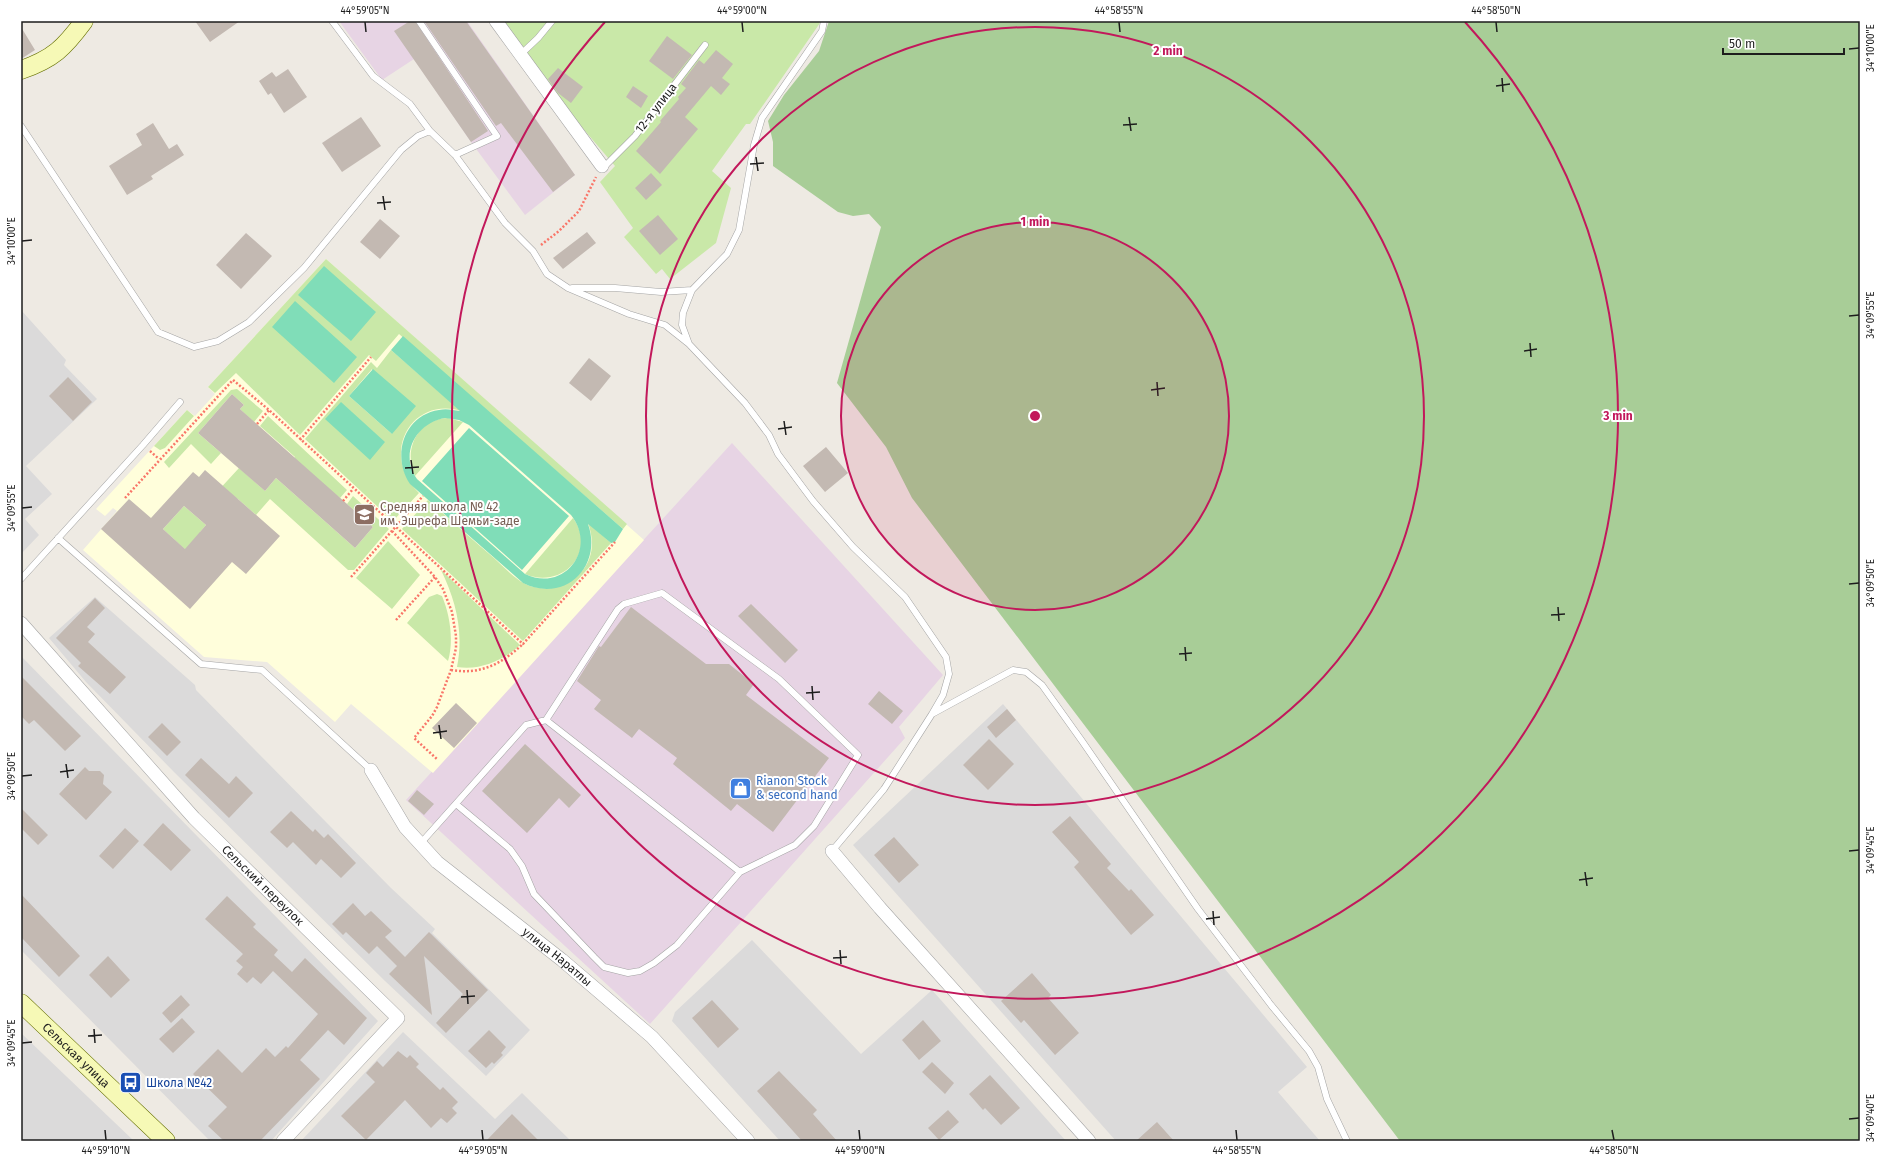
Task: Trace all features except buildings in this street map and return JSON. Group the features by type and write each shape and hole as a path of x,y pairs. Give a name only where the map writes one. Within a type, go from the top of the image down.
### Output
{"main road":[{"path":"21,70 55,55 72,38 84,21"},
{"name":"Сельская улица","path":"21,1003 166,1141"}],"street":[{"path":"496,21 602,166"},
{"name":"Сельский переулок","path":"21,623 194,818 398,1018 283,1141"},
{"name":"улица Наратлы","path":"371,770 395,812 420,844 437,862 556,956 652,1037 748,1141"},
{"path":"832,851 880,908 1088,1141"}],"lane":[{"path":"332,21 373,76 410,104 430,131 456,155 505,223 533,251 547,274 568,288 629,314 665,325 689,344 745,403 769,435 778,454 814,501 853,547 906,596 946,657 949,674 943,695 932,714 884,789 832,851"},
{"path":"419,21 497,136 456,155"},
{"path":"520,55 538,38 552,21"},
{"path":"689,344 682,325 684,313 692,290 727,254 739,230 754,145 762,118 788,78 822,31 824,21"},
{"name":"12-я улица","path":"602,166 606,165 635,136 705,45"},
{"path":"21,126 158,332 194,347 218,342 249,322 304,268 401,150 418,136 430,131"},
{"path":"568,288 615,288 661,292 692,290"},
{"path":"21,579 180,402"},
{"path":"58,538 201,664 262,670 371,770"},
{"path":"420,844 526,725 546,720 618,609 624,604 662,593 779,680 858,755 814,826 795,845 740,872 677,946 654,963 640,971 628,973 615,971 604,967 534,894 522,866 510,849 456,804"},
{"path":"932,714 1013,670 1026,672 1042,685 1198,909 1271,1005 1309,1051 1318,1067 1327,1099 1347,1141"},
{"path":"546,720 740,872"}],"path":[{"path":"533,251 559,231 579,211 602,166"},
{"path":"300,440 371,357"},
{"path":"125,498 234,380 269,410 524,644"},
{"path":"257,424 269,410"},
{"path":"343,501 354,489"},
{"path":"351,577 423,496"},
{"path":"392,531 435,577 448,601 454,624 456,648 451,670 432,716 414,738 438,760"},
{"path":"451,670 463,672 491,666 504,661 524,644 615,542"},
{"path":"396,620 435,577"}],"shaded area":[{"path":"339,21 467,21 575,175 525,215 471,142 414,59 382,80"},
{"name":"Средняя школа № 42 им. Эшрефа Шемьи-заде","path":"326,259 644,540 433,773 351,704 335,722 267,662 204,657 83,550 117,511 113,508 105,516 96,509 187,410 195,416 215,394 208,387"},
{"path":"21,310 66,360 64,365 97,399 26,466 52,494 25,519 39,535 21,554"},
{"path":"732,443 943,675 899,727 905,738 650,1024 406,800"},
{"path":"95,597 195,685 196,690 391,888 435,929 432,933 530,1030 486,1076 385,981 174,772 86,682 49,638"},
{"path":"21,656 378,1021 271,1141 210,1141 21,950"},
{"path":"1003,704 1307,1067 1278,1092 1320,1141 1116,1141 853,845"},
{"path":"752,940 861,1054 932,990 1066,1141 780,1141 672,1021 675,1012"},
{"path":"403,1032 495,1119 522,1093 571,1141 301,1141"},
{"path":"21,1033 134,1141 21,1141"}],"green space":[{"path":"504,21 818,21 820,23 750,124 746,124 712,171 731,188 716,243 670,279 662,269 656,274 624,237 633,228 600,182 615,166 568,111"},
{"path":"829,21 1860,21 1860,1141 1400,1141 912,498 886,447 837,383 881,227 869,214 853,216 838,212 773,166 773,142 768,121 784,95 819,51"},
{"path":"326,259 627,524 623,529 399,334 376,361 369,355 300,435 236,373 215,393 208,387"},
{"path":"324,266 376,312 351,341 298,295"},
{"path":"295,301 357,357 334,383 272,327"},
{"path":"403,336 623,529 615,542 611,543 588,524 591,539 590,554 585,567 577,577 566,585 553,589 538,588 523,583 410,484 404,473 402,461 404,438 409,428 427,413 444,409 460,411 391,350","holes":["445,418 459,420 469,425 571,515 578,528 581,541 579,554 573,564 564,573 552,578 539,578 525,574 417,479 412,469 410,460 410,450 413,441 426,426 435,421"]},
{"path":"391,350 461,411 443,409 428,412 415,420 406,432 402,446 402,462 407,478 419,493 393,521 305,439 371,362 377,368","holes":["372,369 392,434 349,396"]},
{"path":"373,369 416,406 392,434 349,396"},
{"path":"237,389 263,411 254,422 240,409 244,405 232,394 198,433 221,453 211,464 191,444 169,468 164,462 231,390"},
{"path":"341,402 385,442 370,460 325,419"},
{"path":"187,410 194,416 165,448 160,450 154,446"},
{"path":"268,416 347,490 340,498 292,461 295,457 260,426"},
{"path":"448,418 463,422 415,476 411,456 415,438 428,424 437,420"},
{"path":"469,428 569,516 522,570 422,481"},
{"path":"239,468 265,491 276,478 355,548 373,527 347,504 353,496 389,529 354,570 348,570 270,499 256,515 238,499 216,493"},
{"path":"428,500 515,578 525,584 537,588 558,587 565,584 577,576 586,566 592,548 588,523 611,543 523,641 402,529"},
{"path":"184,506 206,525 200,532 204,537 189,553 163,529"},
{"path":"573,518 580,531 581,543 579,555 572,565 563,572 552,577 539,578 525,574"},
{"path":"388,541 420,575 392,609 356,578"},
{"path":"441,570 520,645 499,660 483,666 466,668 457,667 460,641 459,629 451,593"},
{"path":"437,594 442,596 449,620 451,645 448,661 407,623 429,597"}],"place":[{"name":"Средняя школа № 42 им. Эшрефа Шемьи-заде","path":"365,514"},
{"name":"Rianon Stock & second hand","path":"740,788"},
{"name":"Школа №42","path":"131,1083"}]}
